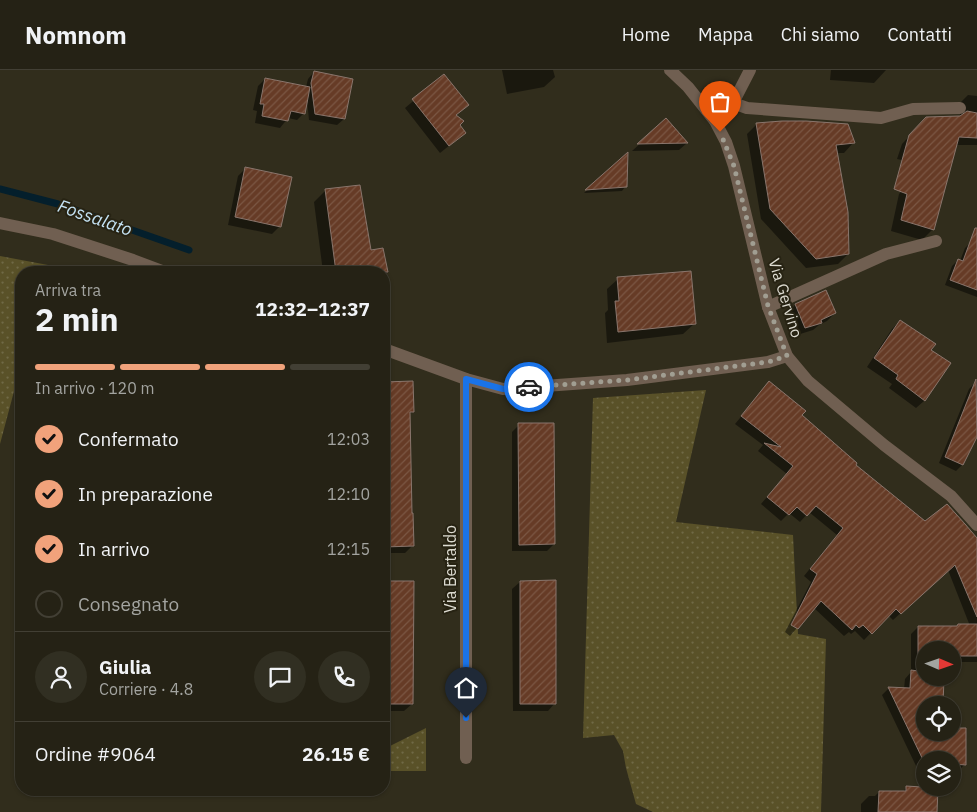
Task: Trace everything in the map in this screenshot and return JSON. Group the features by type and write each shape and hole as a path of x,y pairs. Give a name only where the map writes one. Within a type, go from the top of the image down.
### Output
{"street":[{"name":"Via Gervino","path":"670,70 688,87 715,121 726,142 734,166 768,306 787,356 808,381 884,445 951,496 977,525"},
{"path":"715,121 733,103 750,70"},
{"path":"733,103 747,108 765,110 881,118 914,109 960,108"},
{"path":"0,223 53,234 149,266"},
{"path":"768,306 886,254 936,241"},
{"path":"390,352 466,379 503,389 627,380 768,362 787,356"},
{"name":"Via Bertaldo","path":"466,379 466,758"}],"shaded area":[{"path":"0,256 48,265 15,266 15,388 0,444"},
{"path":"706,390 676,522 793,535 798,634 826,639 821,812 653,812 636,804 623,751 614,735 583,738 593,398"},
{"path":"426,728 426,771 390,771 390,746"}],"building":[{"path":"314,71 353,79 345,119 315,114 311,83"},
{"path":"444,74 469,105 456,115 464,121 460,125 466,133 449,146 412,99"},
{"path":"265,78 310,87 305,114 291,111 288,121 262,116 264,104 260,104"},
{"path":"967,111 977,113 977,138 959,137 934,230 901,220 907,194 894,189 909,135 926,117 960,116"},
{"path":"666,118 688,143 637,144"},
{"path":"782,121 848,124 855,143 836,145 848,212 849,254 816,259 770,209 756,123"},
{"path":"628,152 627,187 585,190"},
{"path":"245,167 292,177 281,227 235,217"},
{"path":"360,185 371,250 383,248 387,266 335,266 325,189"},
{"path":"975,228 977,228 977,290 950,280 958,259 963,261"},
{"path":"691,271 696,324 618,332 615,301 619,301 617,277"},
{"path":"826,290 836,313 821,320 822,323 805,328 795,304"},
{"path":"900,320 936,344 931,350 951,363 925,401 896,379 898,375 874,358"},
{"path":"976,379 977,437 963,465 945,457"},
{"path":"413,381 414,412 410,412 414,546 390,547 390,382"},
{"path":"769,381 806,411 802,415 857,463 856,465 925,521 947,504 965,524 977,538 977,617 955,565 901,614 896,609 872,634 863,625 859,628 856,625 852,630 821,601 798,629 791,625 817,574 810,569 843,528 816,506 807,516 797,507 789,515 767,497 793,466 764,443 781,447 741,416"},
{"path":"518,423 554,423 555,544 519,545"},
{"path":"556,580 556,704 520,704 520,581"},
{"path":"390,581 414,581 413,704 390,704"},
{"path":"958,624 977,624 977,656 961,656 961,641 918,641 918,626 957,626"},
{"path":"911,670 916,671 916,686 944,686 943,696 916,696 916,741 961,741 961,728 966,728 966,765 961,765 961,751 919,751 888,687 910,688"},
{"path":"906,786 916,787 916,796 938,796 937,812 878,812 879,791 906,791"}],"waterway":[{"name":"Fossalato","path":"0,189 58,204 189,250"}],"way so far":[{"path":"529,387 627,380 768,362 787,356 768,306 734,166 726,142 720,132"}],"route":[{"path":"466,718 466,379 503,389 529,387"}]}
